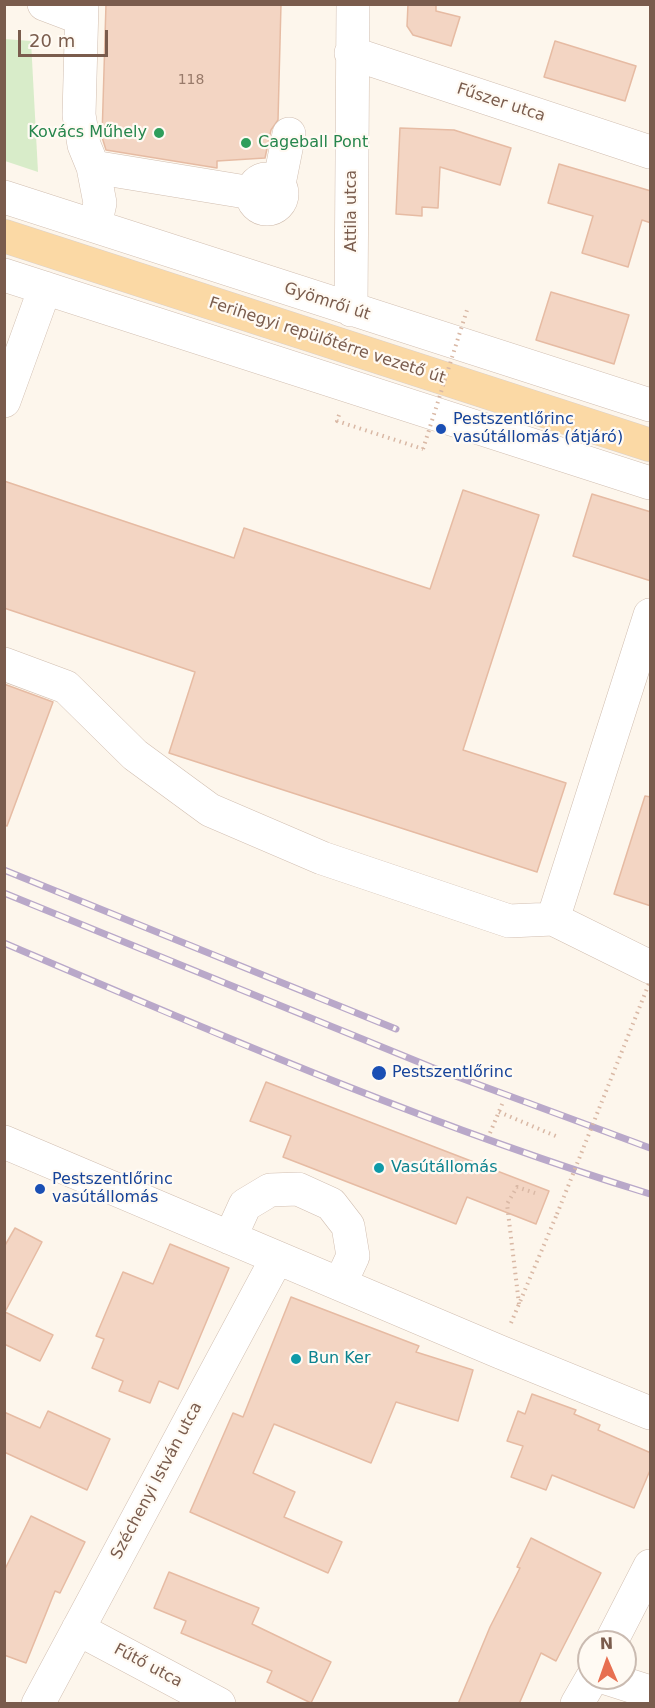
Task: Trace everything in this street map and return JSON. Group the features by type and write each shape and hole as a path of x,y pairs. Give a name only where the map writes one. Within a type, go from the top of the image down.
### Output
{"main road":[{"name":"Ferihegyi repülőtérre vezető út","path":"4,236 651,445"}],"street":[{"path":"44,4 81,11 79,115 84,145 93,167 100,203 95,226"},
{"name":"Attila utca","path":"351,310 353,4"},
{"name":"Fűszer utca","path":"351,53 651,152"},
{"path":"93,167 265,189 288,134"},
{"name":"Gyömrői út","path":"4,197 651,405"},
{"path":"4,275 651,483"},
{"path":"4,401 45,288"},
{"path":"554,919 650,615"},
{"path":"4,664 66,687 135,755 210,810 322,858 509,921 554,919 651,967"},
{"path":"4,1142 500,1352 651,1413"},
{"path":"230,1238 245,1205 270,1190 298,1189 331,1204 348,1226 353,1256 340,1284"},
{"name":"Széchenyi István utca","path":"38,1704 277,1258"},
{"path":"617,1630 651,1566"},
{"name":"Fűtő utca","path":"78,1629 219,1704"},
{"path":"576,1704 585,1690"}],"path":[{"path":"337,421 423,449 467,310"},
{"path":"500,1352 651,981"},
{"path":"490,1133 503,1102"},
{"path":"499,1112 558,1137"},
{"path":"519,1305 507,1204 517,1187 536,1192"}],"green space":[{"path":"4,39 31,41 38,172 5,161"}],"building":[{"path":"106,4 281,4 278,120 271,130 265,158 217,161 217,168 106,150 102,137"},
{"path":"408,4 436,4 436,11 460,17 451,46 413,35 407,26"},
{"path":"555,41 636,66 625,101 544,77"},
{"path":"400,128 454,130 511,148 500,185 440,167 438,208 422,207 422,216 396,214"},
{"path":"559,164 651,191 651,223 642,220 628,267 582,253 593,216 548,203"},
{"path":"551,292 629,315 614,364 536,340"},
{"path":"4,481 234,558 244,528 430,589 463,490 539,515 463,750 566,783 537,872 169,753 195,672 4,608"},
{"path":"592,494 651,512 651,581 573,556"},
{"path":"4,684 53,702 7,826 4,825"},
{"path":"645,796 651,797 651,906 614,894"},
{"path":"266,1082 549,1191 536,1224 467,1197 456,1224 283,1157 291,1136 250,1121"},
{"path":"15,1228 42,1242 5,1312 53,1335 40,1361 4,1344 4,1247"},
{"path":"170,1244 229,1268 178,1389 159,1381 150,1403 119,1391 123,1381 92,1368 104,1339 96,1336 123,1272 153,1284"},
{"path":"291,1297 419,1346 416,1352 473,1370 458,1421 396,1402 371,1463 274,1424 253,1473 295,1492 284,1517 342,1542 328,1573 190,1512 233,1413 243,1417"},
{"path":"532,1394 576,1410 574,1414 600,1425 598,1430 651,1453 651,1468 634,1508 552,1475 546,1490 511,1477 523,1446 507,1441 518,1411 525,1414"},
{"path":"48,1411 110,1439 87,1490 4,1452 4,1412 40,1428"},
{"path":"31,1516 85,1542 60,1593 55,1591 26,1663 4,1655 4,1571"},
{"path":"531,1538 601,1573 556,1661 541,1653 519,1704 458,1704 490,1627 520,1568 517,1567"},
{"path":"169,1572 259,1608 252,1624 331,1662 311,1703 267,1682 272,1671 181,1633 186,1621 154,1608"}],"railway":[{"path":"4,870 396,1029"},
{"path":"4,893 431,1067 650,1148"},
{"path":"4,943 405,1109 650,1194"}],"place":[{"name":"Kovács Műhely","path":"159,133"},
{"name":"Cageball Pont","path":"246,143"},
{"name":"Pestszentlőrinc vasútállomás (átjáró)","path":"441,429"},
{"name":"Pestszentlőrinc","path":"379,1073"},
{"name":"Vasútállomás","path":"379,1168"},
{"name":"Pestszentlőrinc vasútállomás","path":"40,1189"},
{"name":"Bun Ker","path":"296,1359"}]}
